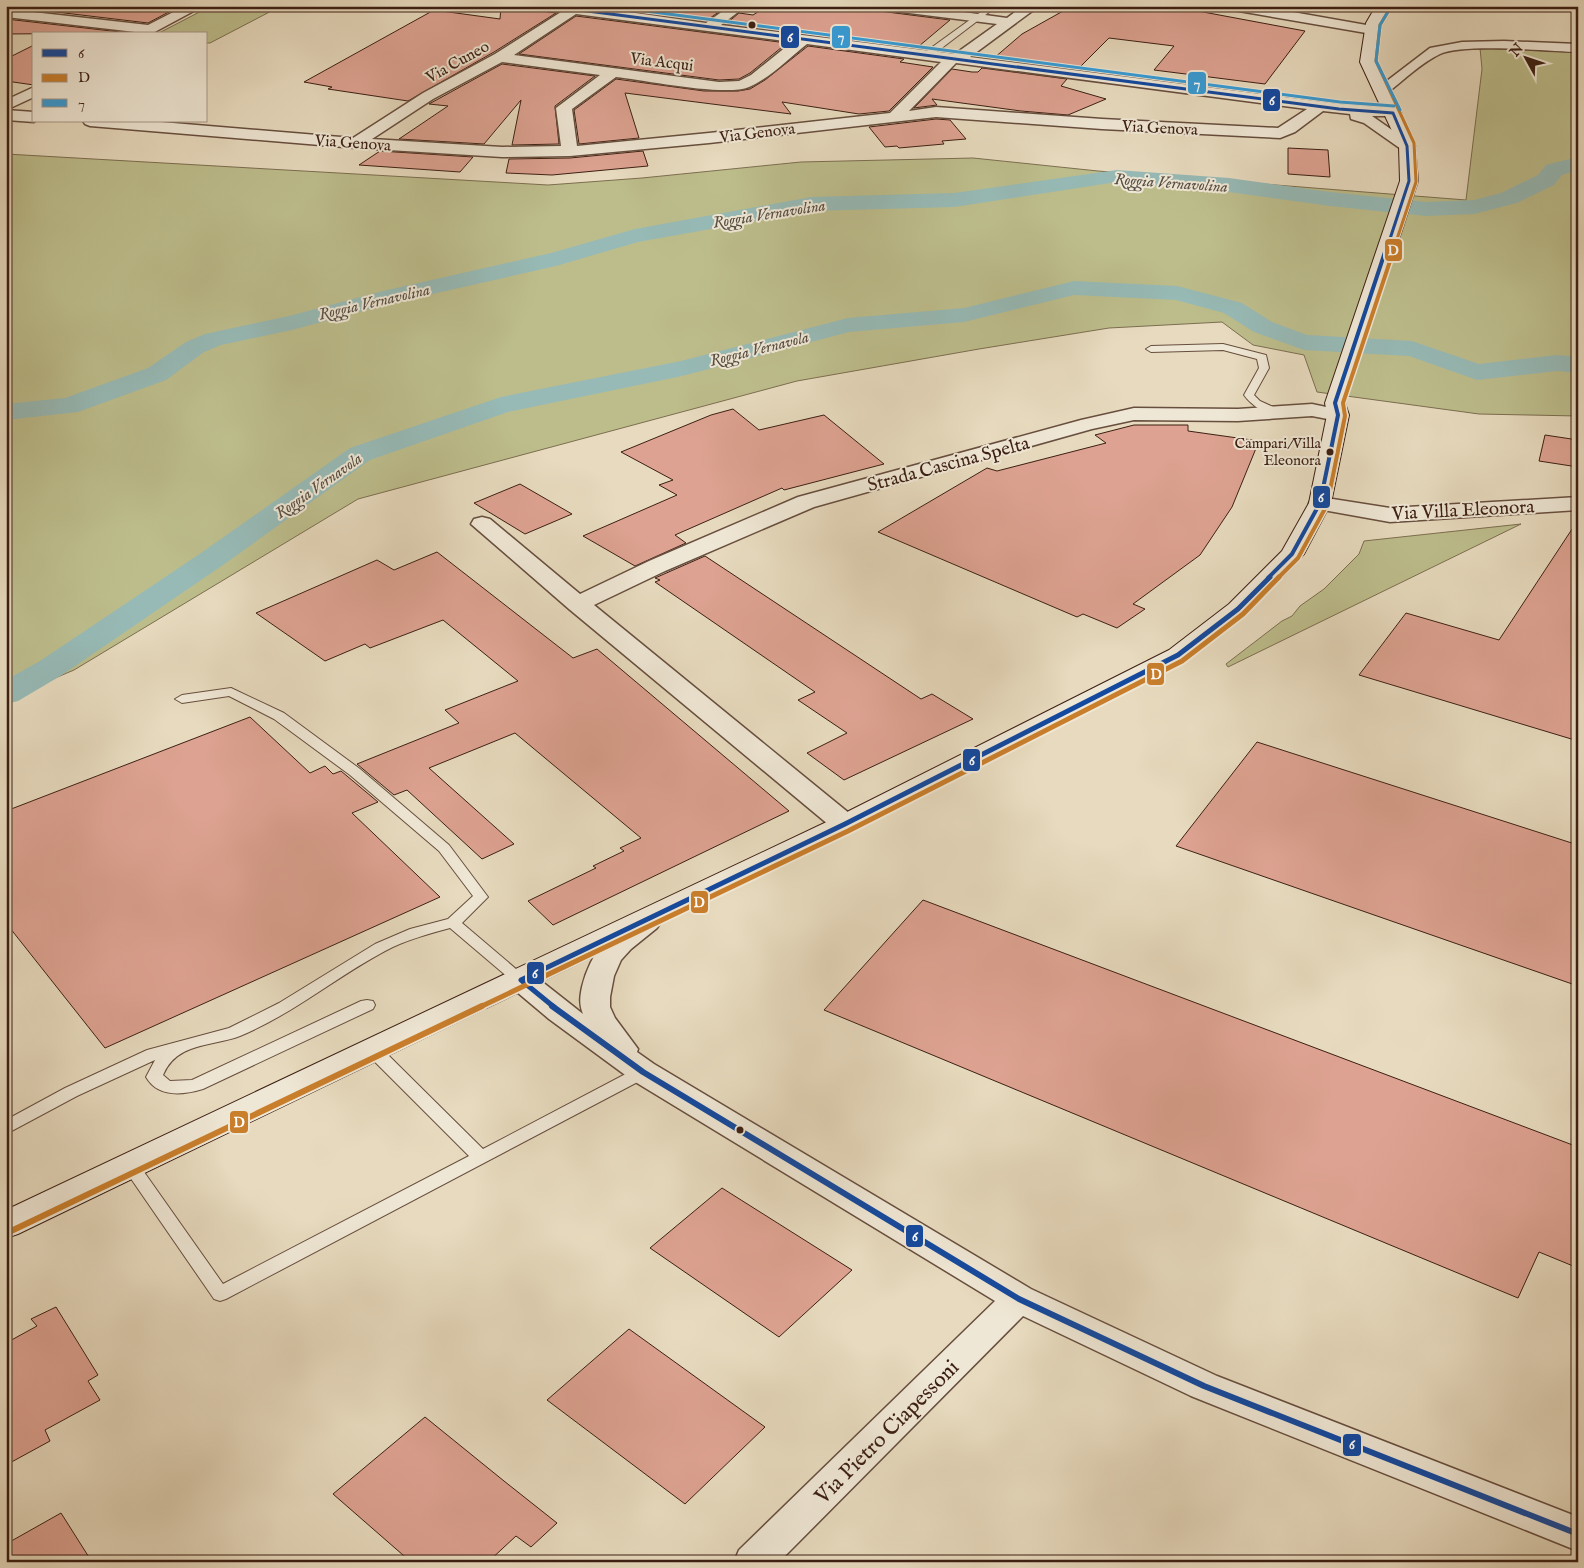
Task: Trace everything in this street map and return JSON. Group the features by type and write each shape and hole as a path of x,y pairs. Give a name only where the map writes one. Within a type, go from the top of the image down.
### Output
{"street":[{"path":"6,13 145,31 196,6"},
{"path":"547,6 577,8 1321,106 1393,113"},
{"path":"710,26 739,6"},
{"path":"885,6 1010,22"},
{"path":"896,116 956,59 1032,6"},
{"path":"1233,6 1372,30"},
{"path":"6,1225 845,824 1178,655 1238,610 1292,554 1320,502 1337,405 1409,181 1407,146 1368,62 1373,23 1383,6"},
{"name":"Via Cuneo","path":"356,143 428,96 500,57 577,8"},
{"name":"Via Acqui","path":"500,57 719,86 742,85 756,78 804,39"},
{"path":"1382,90 1437,50 1482,46 1578,48"},
{"path":"570,151 564,108 613,72"},
{"path":"6,106 32,92"},
{"path":"1321,106 1369,120 1407,146"},
{"name":"Via Genova","path":"102,122 356,143 502,152 570,151 709,138 936,112 1102,124 1280,133 1321,106"},
{"path":"6,115 32,117"},
{"name":"Strada Cascina Spelta","path":"577,604 657,566 806,502 1069,429 1134,414 1238,415 1312,410 1337,405"},
{"name":"Via Villa Eleonora","path":"1320,502 1390,514 1578,503"},
{"path":"482,524 845,824"},
{"path":"643,1072 609,1034 594,1005 603,962 621,940 655,916"},
{"path":"520,980 560,1012 643,1072 1018,1299 1204,1386 1573,1529"},
{"name":"Via Pietro Ciapessoni","path":"753,1562 1018,1299"}],"lane":[{"path":"927,55 994,6"},
{"path":"1152,349 1223,347 1262,356 1264,368 1249,395 1256,402 1278,412"},
{"path":"6,1128 71,1092 153,1054 234,1032 285,1007 380,947 415,932 453,923 481,897 444,848 355,772 279,716 231,692 182,699"},
{"path":"453,923 520,980"},
{"path":"177,1048 166,1056 157,1068 154,1077 166,1087 184,1088 223,1074 367,1004"},
{"path":"373,1050 481,1157"},
{"path":"131,1166 220,1294 643,1072"}],"green space":[{"path":"211,6 281,6 210,43 208,43 208,32 161,32"},
{"path":"1480,48 1578,49 1578,416 1479,414 1317,392 1304,355 1253,345 1222,322 1109,328 797,381 358,499 74,670 6,699 6,154 548,185 642,178 801,162 973,158 1098,171 1466,200 1482,69"},
{"path":"1521,524 1228,667 1226,664 1282,621 1292,616 1300,606 1324,589 1359,554 1364,541"}],"building":[{"path":"6,6 180,6 148,23"},
{"path":"501,6 538,6 542,11 556,13 494,52 408,101 328,89 332,87 304,82 434,10 500,19"},
{"path":"601,6 678,6 720,11 706,21"},
{"path":"767,6 840,6 950,20 918,47 726,24 739,13 753,15"},
{"path":"1072,6 1171,6 1305,31 1265,84 1154,70 1174,46 1109,38 1078,69 994,58 1022,34"},
{"path":"576,16 787,43 750,73 739,79 719,80 519,54"},
{"path":"6,19 120,32 32,32 32,34 6,34"},
{"path":"32,46 32,85 6,81 6,59"},
{"path":"808,46 904,59 900,62 933,67 889,111 859,114 782,102 791,114 625,93 639,138 579,144 574,110 616,79 704,91 750,89 765,80"},
{"path":"502,64 595,76 555,106 559,144 512,145 521,100 484,144 399,139 448,106 429,104"},
{"path":"982,68 1067,79 1061,86 1106,99 1068,115 1021,111 932,99 937,105 914,108 952,69 978,72"},
{"path":"936,119 950,120 966,139 942,141 944,144 899,148 897,146 885,147 869,127"},
{"path":"1288,148 1328,150 1330,177 1288,174"},
{"path":"380,151 473,157 460,172 359,165"},
{"path":"643,151 648,166 552,175 506,173 509,159 570,158"},
{"path":"733,409 759,430 824,415 884,464 784,490 782,488 675,535 686,543 635,566 583,536 677,495 659,485 673,480 621,452 711,415"},
{"path":"1134,425 1188,425 1188,431 1259,441 1232,507 1200,555 1133,604 1145,609 1117,628 1083,614 1077,617 878,532 987,468 997,471 1106,443 1095,435"},
{"path":"1545,435 1578,440 1578,467 1539,461"},
{"path":"520,484 572,514 525,534 474,503"},
{"path":"1578,520 1578,741 1359,675 1406,613 1499,640"},
{"path":"437,552 573,658 597,649 789,811 553,925 528,901 596,868 593,866 624,851 620,848 641,838 515,733 429,768 514,844 482,859 407,790 394,795 357,764 459,723 445,710 518,681 443,620 370,648 365,644 325,661 256,613 377,560 394,570"},
{"path":"705,556 921,699 932,694 973,719 844,780 807,753 847,733 798,700 815,692 655,582 660,580 655,578"},
{"path":"250,717 310,773 325,766 333,774 341,771 378,802 352,813 440,897 105,1048 6,923 6,811"},
{"path":"1257,742 1578,845 1578,986 1176,846"},
{"path":"923,900 1578,1147 1578,1268 1539,1252 1518,1298 824,1010"},
{"path":"722,1188 852,1270 779,1337 650,1248"},
{"path":"56,1307 98,1375 88,1381 100,1400 45,1430 50,1441 6,1465 6,1343 37,1326 31,1319"},
{"path":"629,1329 765,1427 685,1504 547,1400"},
{"path":"425,1417 557,1523 531,1547 516,1536 488,1562 411,1562 333,1494"},
{"path":"61,1513 92,1562 6,1562 6,1544"}],"waterway":[{"name":"Roggia Vernavolina","path":"6,412 69,406 157,374 195,347 214,339 292,323 383,298 556,259 635,236 811,204 954,200 1117,176 1229,185 1330,199 1426,209 1474,207 1509,198 1546,180 1554,170 1578,163"},
{"name":"Roggia Vernavola","path":"6,694 51,668 212,559 360,454 501,405 682,368 848,325 964,315 1074,288 1177,293 1233,308 1263,327 1304,342 1412,349 1477,372 1557,363 1578,365"}],"transit line":[{"name":"6","path":"549,6 1339,109 1393,113 1407,146 1409,181 1335,403 1338,415 1320,503 1292,554 1238,609 1178,655 845,824 521,980 560,1012 643,1072 1019,1299 1204,1386 1578,1534"},
{"name":"7","path":"607,6 1340,102 1394,106"},
{"name":"D","path":"9,1232 848,831 1182,661 1243,614 1298,558 1327,505 1345,416 1343,403 1416,182 1414,143 1376,61 1380,25 1389,10"},
{"name":"7","path":"1389,10 1380,25 1376,61 1400,110"}],"place":[{"name":"Campari/Villa Eleonora","path":"1330,452"}]}
